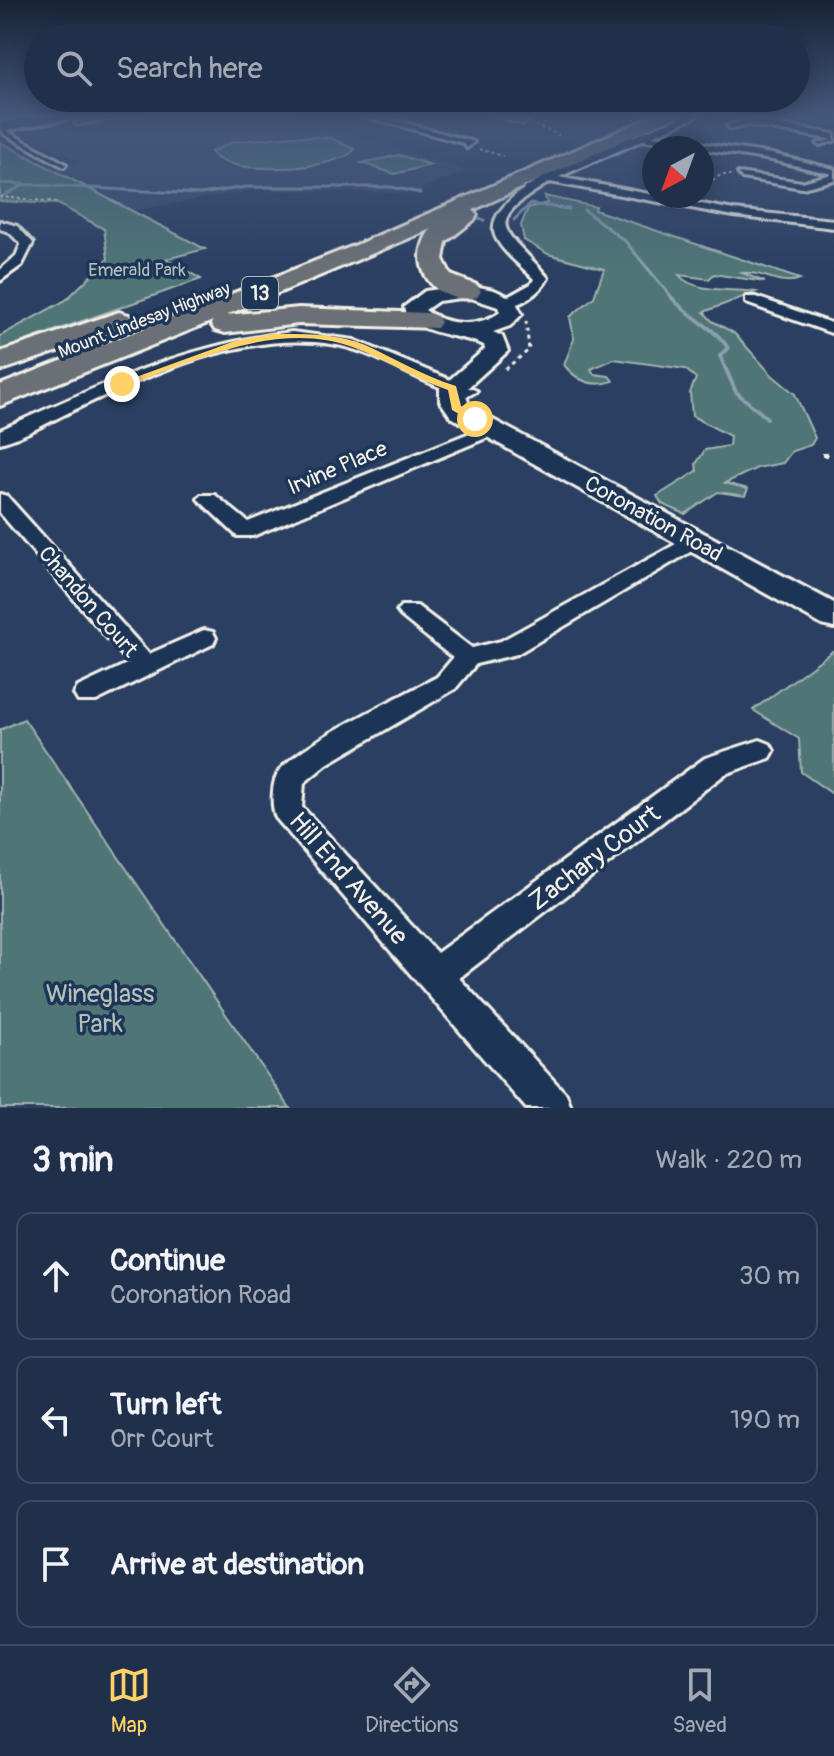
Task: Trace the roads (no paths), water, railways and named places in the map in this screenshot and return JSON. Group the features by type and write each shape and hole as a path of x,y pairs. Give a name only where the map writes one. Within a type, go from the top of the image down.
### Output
{"highway":[{"name":"Mount Lindesay Highway","path":"0,374 539,167"},
{"name":"Mount Lindesay Highway","path":"0,396 295,279 552,167"},
{"path":"492,302 447,283 437,274 429,254 432,242 449,224 514,190 517,182"},
{"path":"0,362 234,285"},
{"path":"0,405 188,335 228,324 299,316 427,322"}],"street":[{"path":"472,407 497,351 488,337 467,328 427,322 415,313 417,303 432,295 492,302 541,283 541,274 502,238 498,230 501,216 516,199 573,167"},
{"path":"807,167 834,174"},
{"path":"742,175 802,185 834,174"},
{"path":"552,179 734,213 834,224"},
{"path":"0,225 22,236 27,243 26,253 0,277"},
{"path":"467,328 492,302 527,282 531,277 529,266"},
{"path":"751,300 834,329"},
{"path":"472,407 516,351 512,325 492,302"},
{"path":"0,437 201,354 272,337 312,337 346,342 429,382 472,407"},
{"name":"Irvine Place","path":"208,499 245,531 472,407"},
{"name":"Coronation Road","path":"472,407 694,540 834,617"},
{"name":"Chandon Court","path":"0,500 146,666"},
{"path":"409,611 468,657 508,648 694,540"},
{"name":"Chandon Court","path":"87,694 204,638"},
{"name":"Hill End Avenue","path":"468,657 446,683 317,756 290,778 287,810 552,1108"},
{"name":"Zachary Court","path":"434,976 715,766 760,751"}],"waterway":[{"path":"0,183 200,194 246,187 391,187 420,193"},
{"path":"3,196 24,185"},
{"path":"514,220 530,204 569,209"},
{"path":"584,210 625,241 673,299"},
{"path":"471,218 484,220"},
{"path":"673,299 723,341 728,348 720,356 736,392 767,418"}],"park label":[{"name":"Emerald Park","path":"137,270"},
{"name":"Wineglass Park","path":"100,1008"}]}
